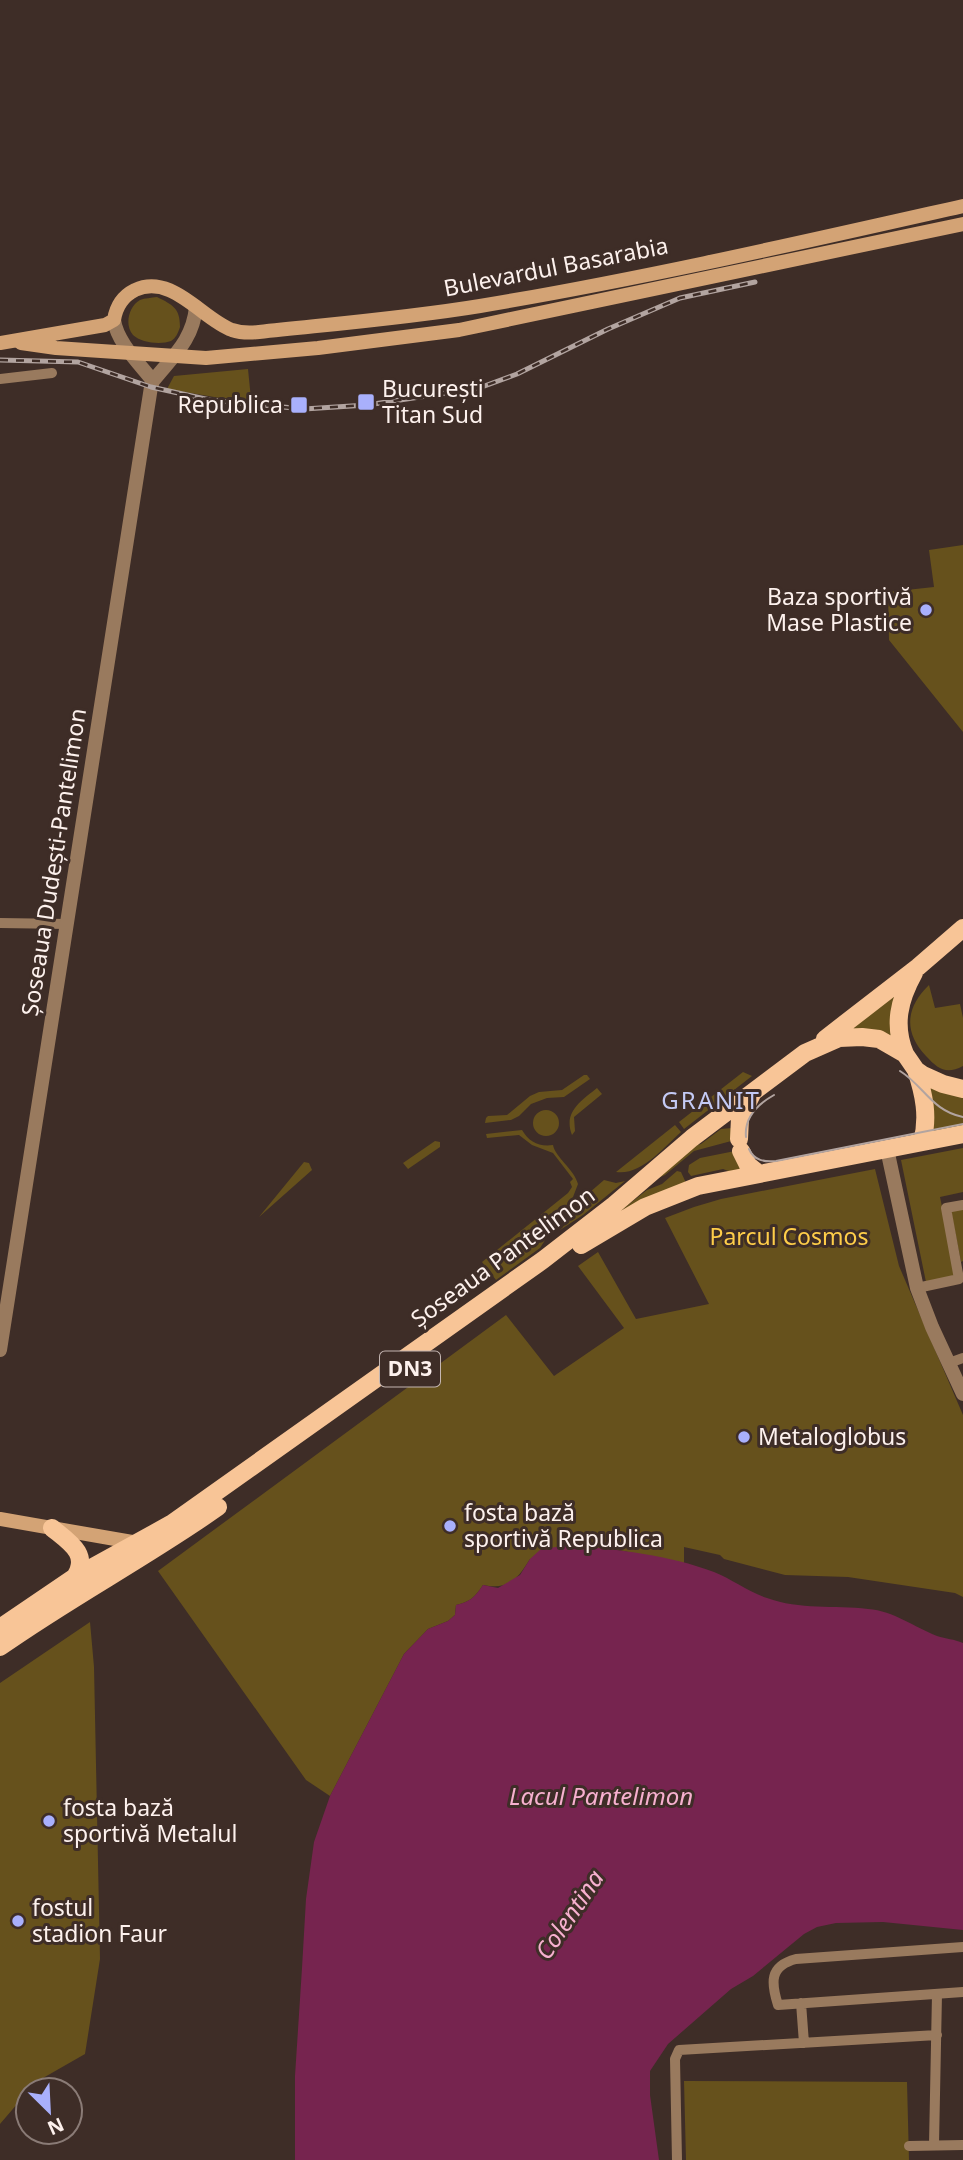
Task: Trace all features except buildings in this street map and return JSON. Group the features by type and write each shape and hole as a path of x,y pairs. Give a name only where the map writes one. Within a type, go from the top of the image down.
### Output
{"main road":[{"name":"Bulevardul Basarabia","path":"114,320 119,304 131,292 141,288 164,289 223,326 249,333 442,312 606,283 963,206"},
{"name":"Bulevardul Basarabia","path":"173,357 206,358 261,354 480,327 963,225"},
{"path":"6,343 93,327 114,320"},
{"path":"6,343 173,357"},
{"path":"805,1052 840,1029 963,928"},
{"path":"918,967 903,994 897,1017 899,1037 905,1054 916,1070 925,1103 922,1142"},
{"name":"Șoseaua Pantelimon","path":"0,1628 75,1577 172,1524 203,1503 543,1260 598,1219 692,1138 805,1052 850,1036 879,1040 905,1054"},
{"path":"916,1070 934,1081 963,1089"},
{"path":"756,1088 742,1112 738,1128 740,1145 748,1166 758,1173"},
{"name":"Șoseaua Pantelimon","path":"0,1647 71,1599 163,1544 628,1215 661,1199 698,1186 963,1134"},
{"path":"0,1519 138,1543 163,1544"},
{"path":"52,1528 68,1541 80,1557 81,1566 75,1577"},
{"path":"134,1561 138,1543"}],"street":[{"path":"114,320 117,332 153,380 191,333 196,307"},
{"path":"0,379 52,373"},
{"name":"Șoseaua Dudești-Pantelimon","path":"0,1350 153,380"},
{"path":"0,923 67,924"},
{"path":"887,1149 917,1288 956,1361 963,1394"},
{"path":"917,1288 959,1279 946,1208 963,1205"},
{"path":"963,1947 788,1961 776,1971 774,1977 778,2005 963,1992"},
{"path":"934,2146 937,1994"},
{"path":"801,2003 804,2043"},
{"path":"677,2160 675,2059 678,2050 936,2035"},
{"path":"909,2146 963,2145"}],"green space":[{"path":"157,297 171,305 179,315 178,333 173,340 162,343 141,340 133,335 129,326 129,316 136,303 142,299"},
{"path":"248,369 251,399 220,398 167,389 174,376"},
{"name":"Baza sportivă Mase Plastice","path":"963,545 963,732 889,640 888,592 934,587 929,550"},
{"path":"929,985 935,1008 960,1004 963,1018 963,1066 957,1069 938,1067 919,1047 911,1029 912,1011 921,993"},
{"path":"896,993 894,1039 850,1029"},
{"path":"743,1072 752,1076 684,1129 679,1122"},
{"path":"584,1075 590,1079 564,1097 547,1098 531,1104 511,1120 485,1123 488,1116 507,1115 530,1096 539,1092 562,1090"},
{"path":"927,1083 963,1093 963,1128 931,1138"},
{"path":"597,1088 602,1094 574,1117 575,1131 572,1135 572,1113"},
{"path":"546,1110 555,1114 559,1123 555,1132 546,1136 537,1132 533,1123 537,1114"},
{"path":"675,1125 681,1132 652,1159 634,1170 616,1172"},
{"path":"732,1128 735,1140 694,1151 665,1175 656,1179 693,1146 701,1144 721,1129"},
{"path":"522,1130 535,1143 553,1145 578,1184 573,1197 540,1248 496,1280 482,1262 572,1187 570,1182 573,1179 553,1153 532,1145 519,1135 487,1138 486,1134"},
{"path":"435,1141 440,1142 440,1147 408,1169 403,1163"},
{"path":"963,1148 963,1192 940,1197 956,1275 926,1282 901,1160"},
{"path":"735,1151 743,1170 731,1172 723,1169 691,1176 688,1172 689,1165 700,1158"},
{"path":"304,1162 309,1163 312,1170 259,1217"},
{"name":"Parcul Cosmos","path":"875,1169 899,1266 963,1415 963,1597 955,1593 848,1577 785,1575 684,1547 684,1564 619,1550 530,1559 511,1582 499,1586 483,1585 472,1598 456,1605 455,1615 448,1621 428,1629 404,1654 330,1796 306,1780 158,1571 506,1315 554,1376 624,1328 578,1266 598,1252 636,1319 709,1304 665,1218 721,1199"},
{"path":"677,1171 681,1172 686,1183 611,1218 647,1190 662,1184"},
{"path":"604,1180 616,1183 625,1181 560,1230 575,1214 582,1199"},
{"path":"963,1208 963,1261 961,1262 951,1211"},
{"name":"fosta bază sportivă Metalul","path":"90,1622 94,1667 100,1959 85,2054 46,2076 14,2076 14,2108 0,2124 0,1683"},
{"path":"684,2081 907,2082 909,2160 686,2160"}],"water":[{"name":"Lacul Pantelimon","path":"572,1545 679,1561 714,1572 779,1602 877,1610 937,1636 963,1643 963,1930 883,1922 836,1923 817,1927 804,1934 753,1976 731,1989 668,2044 650,2071 650,2095 659,2160 295,2160 295,2076 306,1899 314,1842 330,1796 404,1654 428,1629 448,1621 455,1615 456,1605 472,1598 483,1585 498,1588 520,1575 530,1559 541,1549"}],"tram line":[{"path":"900,1071 936,1104 963,1117"},
{"path":"746,1137 747,1123 753,1112 774,1095"},
{"path":"749,1149 760,1160 776,1161 963,1124"}],"railway":[{"path":"0,360 78,362 151,387 210,400 304,409 367,405 479,388 517,374 608,329 680,298 755,282"}],"place":[{"name":"București Titan Sud","path":"366,402"},
{"name":"Republica","path":"299,405"},
{"name":"Baza sportivă Mase Plastice","path":"926,610"},
{"name":"Metaloglobus","path":"744,1437"},
{"name":"fosta bază sportivă Republica","path":"450,1526"},
{"name":"fosta bază sportivă Metalul","path":"49,1821"},
{"name":"fostul stadion Faur","path":"18,1921"}],"district":[{"name":"GRANIT","path":"711,1101"}],"water label":[{"name":"Colentina","path":"570,1915"}]}
